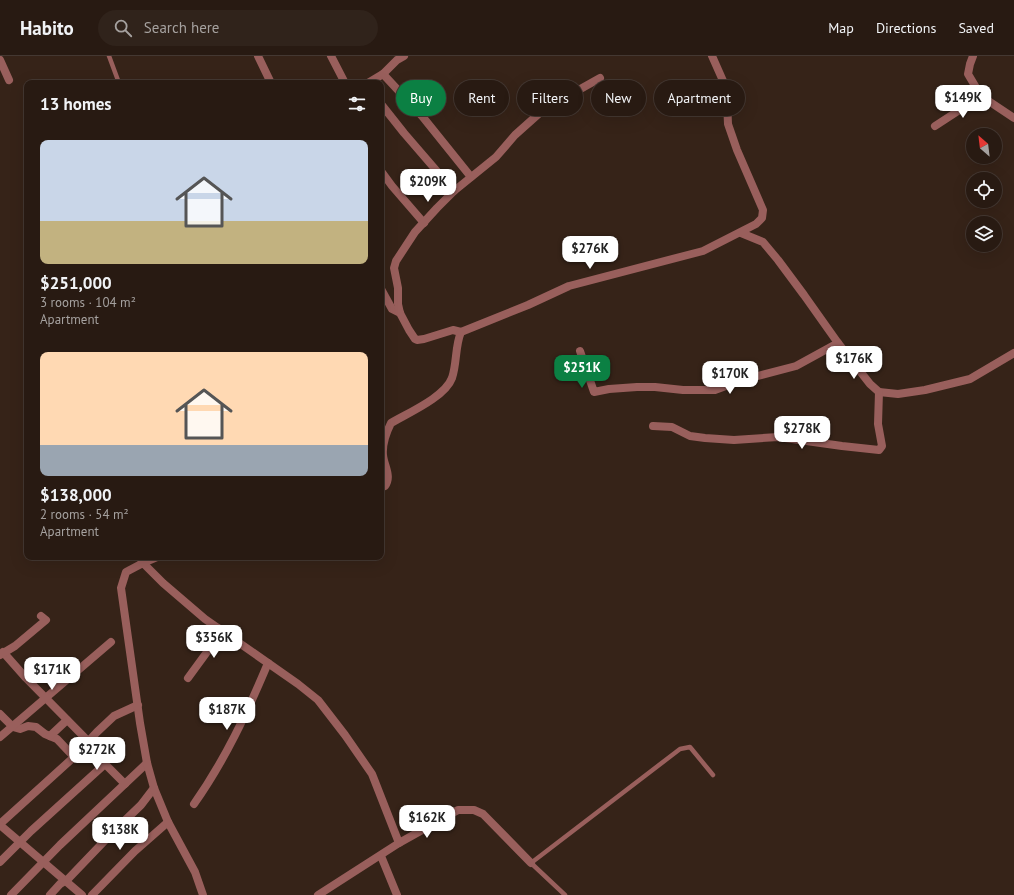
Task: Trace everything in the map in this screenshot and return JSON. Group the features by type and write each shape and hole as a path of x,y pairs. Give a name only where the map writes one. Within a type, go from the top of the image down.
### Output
{"street":[{"path":"258,56 270,80"},
{"path":"331,56 343,80"},
{"path":"373,80 383,74 397,60 404,56"},
{"path":"600,78 543,110 515,135 496,157 454,191 411,238 394,268 398,288 398,304 400,313 408,330 417,340 453,330 461,332 528,305 569,286 703,251 741,233 756,224 762,218 763,210 737,150 728,124 727,100 724,83 712,56"},
{"path":"973,56 968,74 981,96 1014,118"},
{"path":"0,60 9,80"},
{"path":"383,74 422,116 471,177"},
{"path":"935,126 981,96"},
{"path":"384,108 454,191"},
{"path":"384,175 424,223"},
{"path":"741,233 763,242 804,295 838,343 870,384 879,392 898,394 925,390 970,379 1014,353"},
{"path":"384,294 392,309 400,313"},
{"path":"384,442 391,423 442,392 452,378 458,339 461,332"},
{"path":"580,351 594,392 609,389 637,387 683,390 715,390 742,380 796,366 838,343"},
{"path":"653,426 672,427 690,436 705,438 734,440 778,436 879,450 882,446 878,424 879,392"},
{"path":"384,458 389,476 388,482 384,486"},
{"path":"150,560 126,572 121,588 147,763 154,788 168,822 195,872 203,895"},
{"path":"143,563 163,583 205,619 318,700 372,774 400,843"},
{"path":"41,616 46,620 15,646 2,654 89,742 105,764 125,784"},
{"path":"188,678 207,652 218,628"},
{"path":"0,737 111,642"},
{"path":"194,804 212,779 229,748 268,663"},
{"path":"82,895 0,825 74,757 114,716 138,705"},
{"path":"0,714 13,727 20,729 28,726 36,727 57,739 74,757"},
{"path":"50,736 67,720"},
{"path":"11,895 43,862 147,763"},
{"path":"0,862 105,764"},
{"path":"50,895 141,805 154,788"},
{"path":"318,895 400,843 458,810 474,810 483,814 531,862"},
{"path":"92,895 134,851 168,822"},
{"path":"381,856 397,895"}],"lane":[{"path":"109,56 118,80"},
{"path":"140,560 143,563"},
{"path":"565,895 531,862 680,749 690,747 714,774"}]}
